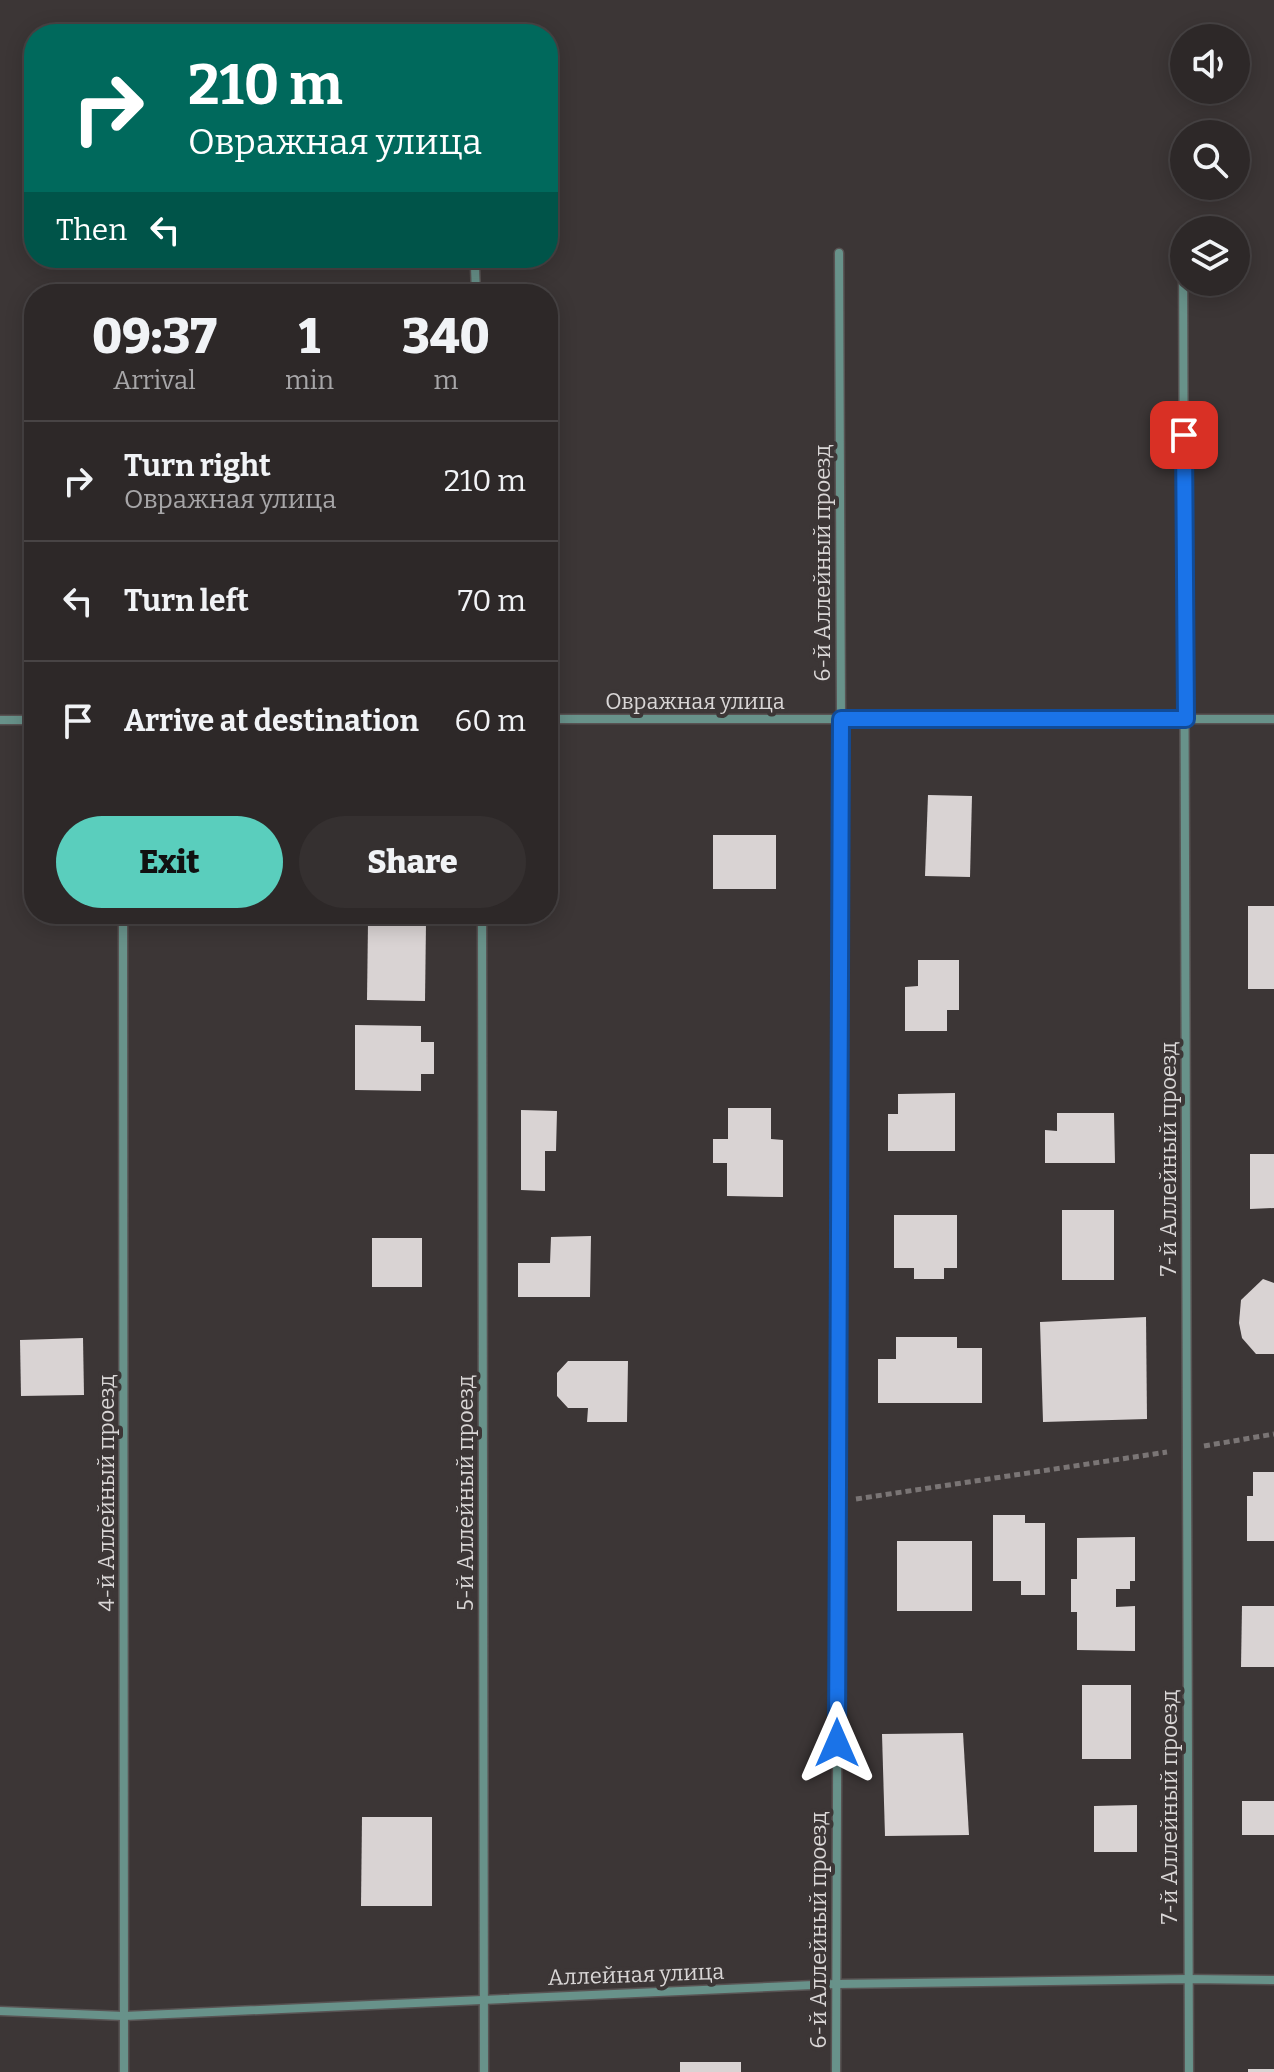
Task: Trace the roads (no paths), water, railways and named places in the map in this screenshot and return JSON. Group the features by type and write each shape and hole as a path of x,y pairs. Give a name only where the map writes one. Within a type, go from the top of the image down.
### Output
{"street":[{"name":"6-й Аллейный проезд","path":"836,2072 841,719 839,253"},
{"name":"7-й Аллейный проезд","path":"1183,296 1189,2072"},
{"name":"Овражная улица","path":"558,719 1274,719"},
{"path":"0,720 24,720"},
{"name":"4-й Аллейный проезд","path":"123,924 124,2072"},
{"name":"5-й Аллейный проезд","path":"482,924 484,2072"},
{"name":"Аллейная улица","path":"0,2011 124,2016 836,1984 1274,1980"}]}
